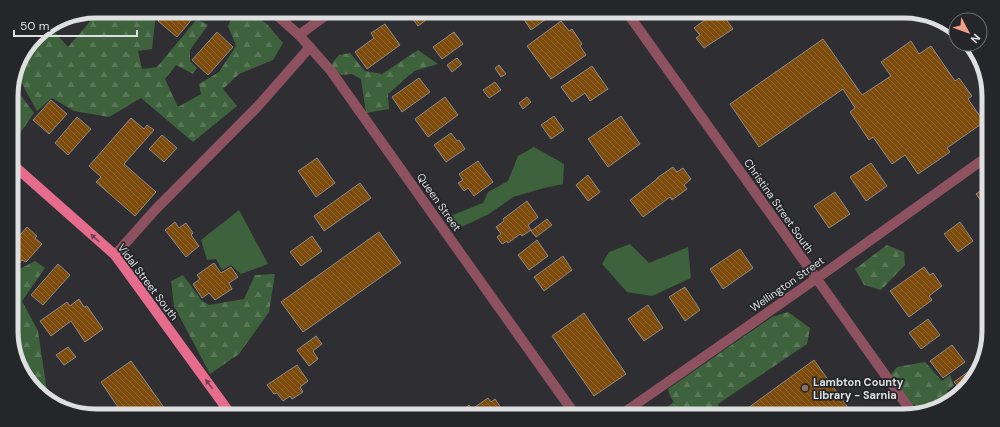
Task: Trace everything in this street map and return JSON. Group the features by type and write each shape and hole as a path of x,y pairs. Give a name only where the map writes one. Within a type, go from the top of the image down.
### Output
{"main road":[{"name":"Vidal Street South","path":"18,169 115,255 227,409"}],"street":[{"name":"Queen Street","path":"280,18 299,35 331,71 571,409"},
{"path":"299,35 322,18"},
{"name":"Christina Street South","path":"631,18 909,409"},
{"path":"115,255 155,210 259,105 310,47"},
{"name":"Wellington Street","path":"629,409 816,279 982,160"}],"green space":[{"path":"93,18 155,18 152,49 138,51 142,69 157,67 197,19 208,25 190,50 190,61 197,68 193,74 176,65 165,79 178,107 201,94 199,84 219,72 236,46 228,26 232,18 258,18 267,24 283,43 273,60 239,74 223,89 237,106 193,142 141,98 109,117 74,111 52,98 37,111 20,80 28,57 37,45 53,31 68,47"},
{"path":"418,50 438,64 414,71 388,94 389,109 366,113 361,79 352,74 341,75 331,65 339,55 350,53 365,71 382,74"},
{"path":"18,92 34,113 18,136"},
{"path":"534,147 564,164 563,184 513,197 489,214 455,230 450,216 483,203 488,192 508,181 518,156"},
{"path":"239,210 268,264 241,274 231,265 222,270 216,259 207,260 201,240"},
{"path":"630,244 649,263 688,247 691,278 652,296 627,292 602,264 609,252"},
{"path":"887,245 904,252 905,265 881,290 864,285 855,269"},
{"path":"35,261 45,268 22,301 38,331 47,391 28,370 21,351 18,331 18,270"},
{"path":"275,274 269,312 239,354 210,374 174,306 171,281 183,275 202,301 209,305 244,299 255,275"},
{"path":"788,312 810,328 807,344 718,404 719,409 678,409 670,396 668,389 772,317"},
{"path":"925,362 942,381 950,375 954,385 947,391 949,395 943,399 919,407 909,403 890,376 897,367"},
{"path":"674,402 678,409 664,409"}],"building":[{"path":"161,18 193,18 177,37 158,21"},
{"path":"412,18 429,18 418,26"},
{"path":"523,18 547,18 531,30"},
{"path":"708,18 725,18 733,29 704,48 696,38 700,35 694,28"},
{"path":"561,21 569,31 572,29 582,44 580,46 586,55 551,79 527,46"},
{"path":"385,24 400,45 367,69 355,52 374,38 371,33"},
{"path":"217,32 233,47 208,75 192,60"},
{"path":"454,32 463,44 442,59 433,47"},
{"path":"823,39 862,95 891,76 881,62 911,41 919,54 931,46 955,81 959,78 972,96 968,99 982,119 982,123 947,148 950,152 918,174 905,155 892,164 873,137 869,140 850,112 855,108 843,89 759,147 730,104"},
{"path":"457,58 462,64 452,72 447,65"},
{"path":"499,65 506,74 501,77 495,68"},
{"path":"592,66 608,89 590,101 585,93 572,102 561,87"},
{"path":"419,78 430,92 402,112 392,97"},
{"path":"495,82 501,90 489,98 483,90"},
{"path":"445,97 458,115 428,137 415,119"},
{"path":"527,97 531,102 523,109 519,103"},
{"path":"51,100 67,114 49,134 33,120"},
{"path":"554,116 564,130 551,139 541,125"},
{"path":"621,116 640,144 608,167 588,139"},
{"path":"77,117 91,129 68,155 55,143"},
{"path":"131,118 144,129 147,125 154,130 124,164 156,192 135,216 96,182 101,177 89,166"},
{"path":"451,133 457,141 459,140 465,149 446,162 434,145"},
{"path":"162,135 177,148 164,162 149,149"},
{"path":"317,158 335,183 316,197 298,171"},
{"path":"478,161 493,182 474,196 468,188 464,191 458,183 463,180 459,174"},
{"path":"871,163 887,186 866,201 850,177"},
{"path":"673,167 677,172 683,168 691,179 684,185 687,189 672,200 670,197 643,217 630,200"},
{"path":"588,175 600,192 588,201 576,185"},
{"path":"360,183 371,198 324,231 314,216"},
{"path":"982,190 982,202 976,194"},
{"path":"835,192 850,214 829,228 814,206"},
{"path":"527,201 538,217 528,225 531,230 522,236 520,234 508,243 507,241 502,244 497,237 501,234 496,227 504,221 503,219"},
{"path":"547,219 552,225 536,237 531,231"},
{"path":"175,222 179,228 186,223 193,233 191,235 199,246 186,257 165,230"},
{"path":"960,222 973,241 958,252 944,234"},
{"path":"27,227 37,236 35,238 42,244 26,262 22,260 18,265 18,237"},
{"path":"379,232 401,263 303,332 281,302"},
{"path":"312,236 322,251 301,266 290,252"},
{"path":"537,240 548,256 529,270 518,255"},
{"path":"740,249 753,268 723,289 710,269"},
{"path":"563,256 572,270 544,291 534,277"},
{"path":"214,263 221,273 231,267 238,277 229,283 232,289 215,300 209,293 202,298 193,284 200,279 197,275"},
{"path":"58,264 70,275 43,305 31,295"},
{"path":"924,267 930,275 933,273 942,286 929,296 932,300 909,317 890,291"},
{"path":"685,287 700,310 685,321 669,297"},
{"path":"79,299 84,307 87,306 103,329 85,342 71,321 51,336 40,321 67,302 70,306"},
{"path":"648,305 663,328 644,341 628,319"},
{"path":"584,313 626,374 594,396 552,336"},
{"path":"928,319 940,335 921,349 909,333"},
{"path":"316,336 322,344 313,351 318,359 309,366 297,350"},
{"path":"952,345 965,362 943,378 930,361"},
{"path":"68,347 76,357 64,365 56,355"},
{"name":"Lambton County Library - Sarnia","path":"814,360 849,409 747,409"},
{"path":"131,361 165,409 119,409 101,382"},
{"path":"297,365 308,381 300,387 303,392 292,399 290,396 283,401 277,393 274,394 267,385"},
{"path":"969,371 970,372 966,378 959,386 951,393 950,392 958,386 954,382"},
{"path":"488,398 491,402 495,399 502,409 472,409"},
{"path":"469,405 472,409 464,409"}],"place":[{"name":"Lambton County Library - Sarnia","path":"805,388"}]}
